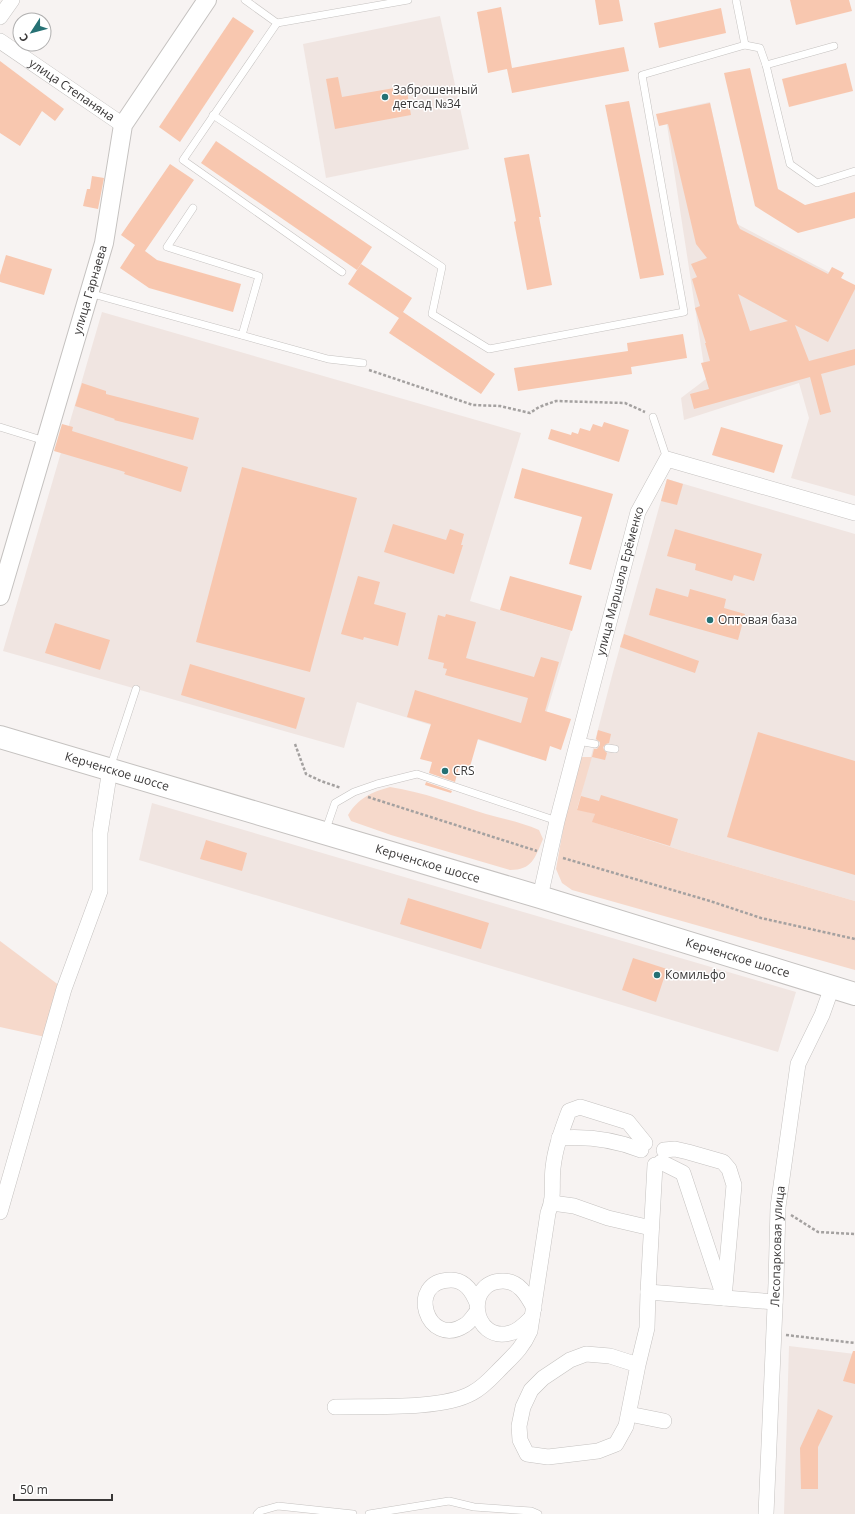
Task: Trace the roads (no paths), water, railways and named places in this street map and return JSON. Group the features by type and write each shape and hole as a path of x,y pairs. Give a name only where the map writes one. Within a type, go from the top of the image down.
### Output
{"main road":[{"name":"Керченское шоссе","path":"0,737 540,897 855,994"}],"street":[{"path":"0,17 12,0"},
{"name":"улица Гарнаева","path":"0,596 104,243 123,125 207,0"},
{"name":"улица Степаняна","path":"0,41 123,125"},
{"path":"667,459 855,513"},
{"name":"улица Маршала Ерёменко","path":"540,897 557,820 638,512 667,459"},
{"path":"0,1212 64,988 100,891 100,832 110,769"},
{"name":"Лесопарковая улица","path":"766,1514 778,1207 798,1064 822,1015 832,987"},
{"path":"335,1406 421,1405 446,1402 470,1394 482,1387 524,1344 530,1331 548,1213 552,1203 552,1170 556,1147 569,1112 580,1107 628,1122 643,1147"},
{"path":"559,1138 575,1137 643,1147"},
{"path":"638,1365 610,1356 586,1354 570,1360 543,1378 531,1390 523,1407 519,1426 520,1440 527,1454 548,1457 598,1451 616,1444 626,1426 647,1328 651,1228 660,1159 660,1144 649,1141 643,1147 640,1154 643,1162 646,1164 660,1159 675,1150 723,1162 729,1169 734,1184 724,1298"},
{"path":"660,1159 683,1173 724,1298"},
{"path":"552,1203 574,1206 608,1218 651,1228"},
{"path":"502,1281 510,1282 518,1286 526,1295 533,1312 518,1329 510,1333 502,1334 493,1332 485,1327 480,1320 477,1307 480,1294 486,1287 493,1283 502,1281"},
{"path":"648,1292 775,1302"},
{"path":"629,1414 664,1421"}],"lane":[{"path":"245,0 277,23"},
{"path":"342,272 183,160 277,23 408,0"},
{"path":"736,0 745,45"},
{"path":"213,115 442,267 432,314 490,349 684,312 642,75 745,45 760,48 766,65 790,164 817,183 855,171"},
{"path":"766,65 834,46"},
{"path":"193,208 167,247 258,276 242,335"},
{"path":"89,293 328,359 363,362"},
{"path":"653,417 667,459"},
{"path":"0,427 46,441"},
{"path":"110,769 136,689"},
{"path":"578,741 595,744"},
{"path":"324,833 335,803 354,792 377,784 417,774 557,820"},
{"path":"369,1514 449,1502 474,1507 531,1511 538,1514"},
{"path":"257,1514 260,1511 278,1506 353,1514"}],"place":[{"name":"Заброшенный детсад №34","path":"385,97"},
{"name":"Оптовая база","path":"710,620"},
{"name":"CRS","path":"445,771"},
{"name":"Комильфо","path":"657,975"}]}
